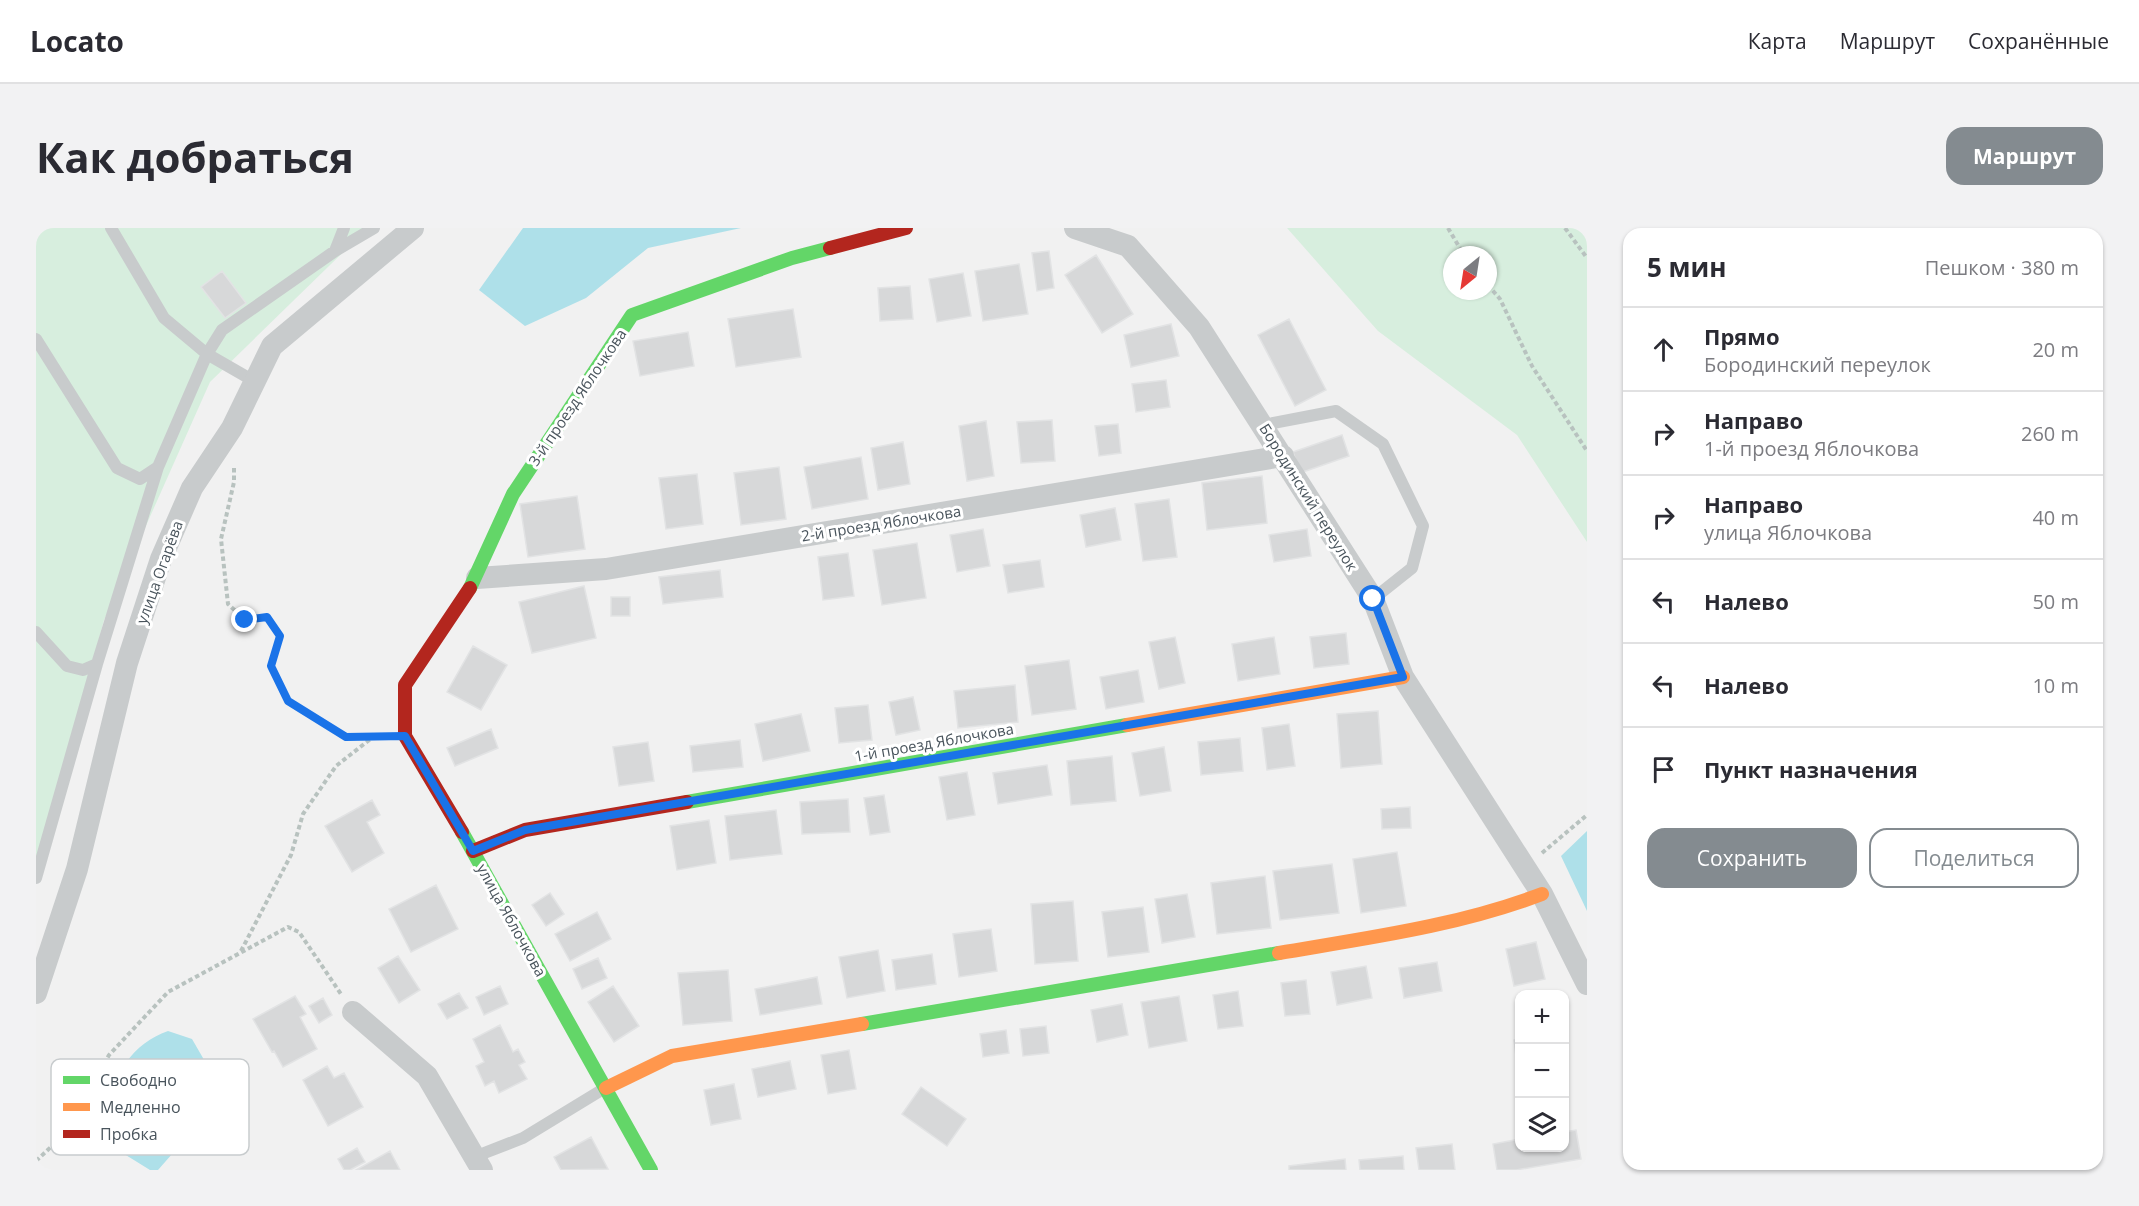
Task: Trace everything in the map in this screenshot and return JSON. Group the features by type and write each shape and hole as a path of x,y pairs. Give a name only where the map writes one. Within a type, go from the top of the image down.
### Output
{"street":[{"name":"улица Огарёва","path":"36,993 77,869 127,663 161,559 192,488 232,428 272,346 413,228"},
{"name":"3-й проезд Яблочкова","path":"477,578 513,494 632,315 792,258 906,228"},
{"name":"Бородинский переулок","path":"1075,228 1128,246 1199,327 1373,599 1403,677 1523,868 1542,894 1587,984"},
{"name":"2-й проезд Яблочкова","path":"477,578 606,569 1283,456"},
{"name":"улица Яблочкова","path":"477,578 405,685 403,724 405,736 473,851 651,1170"},
{"name":"1-й проезд Яблочкова","path":"473,851 525,830 1403,677"},
{"path":"606,1088 672,1056 1402,932 1508,907 1542,894"},
{"path":"353,1012 427,1076 478,1164"}],"lane":[{"path":"111,228 164,318 207,354 254,381"},
{"path":"334,251 344,228"},
{"path":"36,878 97,664 158,467 207,354 222,330 334,251 374,228"},
{"path":"36,339 117,468 140,479 158,467"},
{"path":"1263,425 1336,411 1383,444 1423,526 1412,568 1373,599"},
{"path":"36,632 67,666 84,670 97,664"},
{"path":"478,1164 606,1088"}],"path":[{"path":"1448,228 1459,246"},
{"path":"1565,228 1587,258"},
{"path":"1497,296 1532,366 1587,451"},
{"path":"232,428 234,482 221,539 228,604 245,620 267,617 280,636 271,666 288,701 346,737 405,736"},
{"path":"240,952 291,855 303,814 336,766 374,737"},
{"path":"1523,868 1587,815"},
{"path":"108,1059 168,992 288,927 299,932 353,1012"},
{"path":"36,1161 51,1147"}],"green space":[{"path":"36,228 368,228 210,382 104,620 36,870"},
{"path":"1287,228 1587,228 1587,542 1517,435 1378,331"}],"water":[{"path":"523,228 741,228 648,248 586,298 525,326 479,290"},
{"path":"1587,831 1587,911 1561,856"},
{"path":"168,1031 192,1039 203,1059 129,1059 156,1036"},
{"path":"126,1155 171,1155 158,1170 150,1170"}],"building":[{"path":"1049,251 1054,288 1037,291 1032,253"},
{"path":"1096,255 1133,314 1102,333 1065,275"},
{"path":"1019,264 1028,314 983,321 975,271"},
{"path":"222,271 246,303 225,318 201,287"},
{"path":"963,273 971,316 937,322 929,279"},
{"path":"910,286 913,319 880,321 878,288"},
{"path":"793,309 801,357 736,367 728,319"},
{"path":"1289,319 1326,390 1295,406 1258,335"},
{"path":"1171,324 1179,356 1131,367 1124,335"},
{"path":"688,332 694,366 640,376 633,341"},
{"path":"1166,380 1170,407 1136,412 1132,384"},
{"path":"1052,420 1055,461 1021,463 1017,422"},
{"path":"986,421 994,476 967,481 959,426"},
{"path":"1118,424 1121,453 1099,456 1095,426"},
{"path":"1342,435 1349,456 1300,473 1293,452"},
{"path":"903,442 910,484 878,490 871,448"},
{"path":"861,457 868,499 812,509 804,467"},
{"path":"779,467 786,519 741,525 734,473"},
{"path":"697,474 703,524 666,529 659,478"},
{"path":"1262,476 1267,523 1207,530 1202,483"},
{"path":"577,496 585,549 528,557 520,504"},
{"path":"1169,499 1177,557 1143,561 1135,504"},
{"path":"1115,508 1121,540 1086,547 1080,515"},
{"path":"983,529 990,566 957,572 950,535"},
{"path":"1307,529 1311,556 1274,562 1269,535"},
{"path":"917,543 926,598 882,605 873,550"},
{"path":"848,553 854,596 823,600 818,557"},
{"path":"1040,560 1044,587 1008,593 1003,565"},
{"path":"720,570 723,597 663,604 659,577"},
{"path":"584,586 596,638 532,653 519,602"},
{"path":"611,597 630,597 630,616 611,616"},
{"path":"1346,633 1349,664 1314,668 1310,637"},
{"path":"1175,637 1185,683 1159,689 1149,642"},
{"path":"1274,637 1280,674 1238,681 1232,644"},
{"path":"473,646 507,665 481,710 447,692"},
{"path":"1069,660 1076,709 1032,715 1025,666"},
{"path":"1138,670 1144,702 1106,709 1100,677"},
{"path":"1015,685 1018,722 958,728 954,691"},
{"path":"913,697 920,730 896,735 889,702"},
{"path":"868,705 872,740 839,743 835,708"},
{"path":"1378,711 1382,764 1341,768 1337,714"},
{"path":"801,714 810,751 763,761 755,724"},
{"path":"1289,724 1295,766 1267,770 1262,728"},
{"path":"491,729 498,748 455,766 447,748"},
{"path":"1240,738 1243,771 1201,775 1198,742"},
{"path":"740,740 743,767 693,772 690,746"},
{"path":"648,742 654,781 619,786 613,747"},
{"path":"1164,747 1171,791 1140,796 1132,753"},
{"path":"1112,756 1116,801 1071,805 1067,761"},
{"path":"1047,765 1052,795 998,804 993,773"},
{"path":"967,772 975,815 947,820 939,777"},
{"path":"884,795 890,832 870,835 864,798"},
{"path":"848,799 850,832 802,834 800,802"},
{"path":"372,800 380,815 367,822 384,853 352,872 325,826"},
{"path":"1410,807 1411,828 1382,829 1381,809"},
{"path":"776,810 782,854 730,860 725,816"},
{"path":"709,820 716,863 677,870 670,826"},
{"path":"1397,852 1406,906 1361,913 1353,859"},
{"path":"1332,864 1339,913 1280,920 1273,871"},
{"path":"1265,876 1271,928 1217,934 1211,883"},
{"path":"436,885 458,929 411,952 389,909"},
{"path":"550,893 564,914 546,926 532,905"},
{"path":"1187,894 1195,937 1162,943 1155,899"},
{"path":"1073,901 1078,961 1035,964 1031,904"},
{"path":"1143,907 1149,952 1108,957 1102,912"},
{"path":"597,912 611,939 570,961 555,934"},
{"path":"991,929 997,971 959,977 953,934"},
{"path":"1536,942 1545,979 1514,986 1506,949"},
{"path":"878,950 885,991 847,998 839,957"},
{"path":"932,954 936,984 896,990 892,960"},
{"path":"398,956 420,990 399,1003 378,968"},
{"path":"598,958 607,978 582,989 573,969"},
{"path":"1437,962 1442,991 1404,998 1399,968"},
{"path":"1366,966 1372,998 1337,1005 1331,972"},
{"path":"728,970 732,1021 683,1025 678,973"},
{"path":"817,977 822,1004 760,1015 755,989"},
{"path":"1306,980 1310,1014 1285,1016 1281,983"},
{"path":"500,986 508,1004 484,1015 476,997"},
{"path":"613,986 639,1026 614,1042 588,1002"},
{"path":"1238,991 1243,1026 1218,1029 1213,995"},
{"path":"459,993 468,1008 447,1019 438,1004"},
{"path":"295,996 306,1014 300,1017 317,1049 283,1067 253,1019"},
{"path":"1179,996 1187,1041 1149,1048 1141,1002"},
{"path":"323,998 332,1015 319,1023 309,1006"},
{"path":"1122,1004 1128,1035 1097,1042 1091,1010"},
{"path":"500,1025 513,1052 518,1049 525,1062 519,1065 527,1079 499,1093 494,1081 485,1086 476,1066 484,1062 473,1039"},
{"path":"1046,1026 1049,1053 1023,1056 1020,1029"},
{"path":"1006,1030 1009,1053 983,1057 980,1034"},
{"path":"849,1050 856,1089 828,1094 821,1055"},
{"path":"790,1061 796,1089 758,1097 752,1069"},
{"path":"327,1066 334,1078 344,1073 363,1107 328,1126 303,1080"},
{"path":"734,1084 741,1119 711,1125 704,1090"},
{"path":"921,1087 966,1119 947,1146 902,1114"},
{"path":"1576,1130 1581,1159 1516,1170 1497,1170 1493,1144 1515,1140 1515,1152 1569,1152 1569,1131"},
{"path":"591,1137 608,1169 561,1170 554,1157"},
{"path":"1452,1144 1455,1170 1419,1170 1416,1148"},
{"path":"357,1148 365,1162 350,1170 344,1170 338,1159"},
{"path":"390,1151 400,1170 356,1170"},
{"path":"1403,1156 1404,1170 1360,1170 1359,1160"},
{"path":"1345,1159 1346,1170 1289,1170 1289,1166"}],"traffic: fast":[{"path":"470,588 513,494 632,315 792,258 830,248"},
{"path":"687,802 1127,725"},
{"path":"462,832 651,1170"},
{"path":"862,1024 1279,953"}],"traffic: slow":[{"path":"1127,725 1403,677"},
{"path":"1279,953 1445,923 1542,894"},
{"path":"606,1088 672,1056 862,1024"}],"traffic: jam":[{"path":"830,248 906,228"},
{"path":"462,832 405,736 405,685 470,588"},
{"path":"473,851 525,830 687,802"}],"route":[{"path":"245,620 267,617 280,636 271,666 288,701 346,737 405,736 473,851 525,830 1403,677 1373,599"}]}
